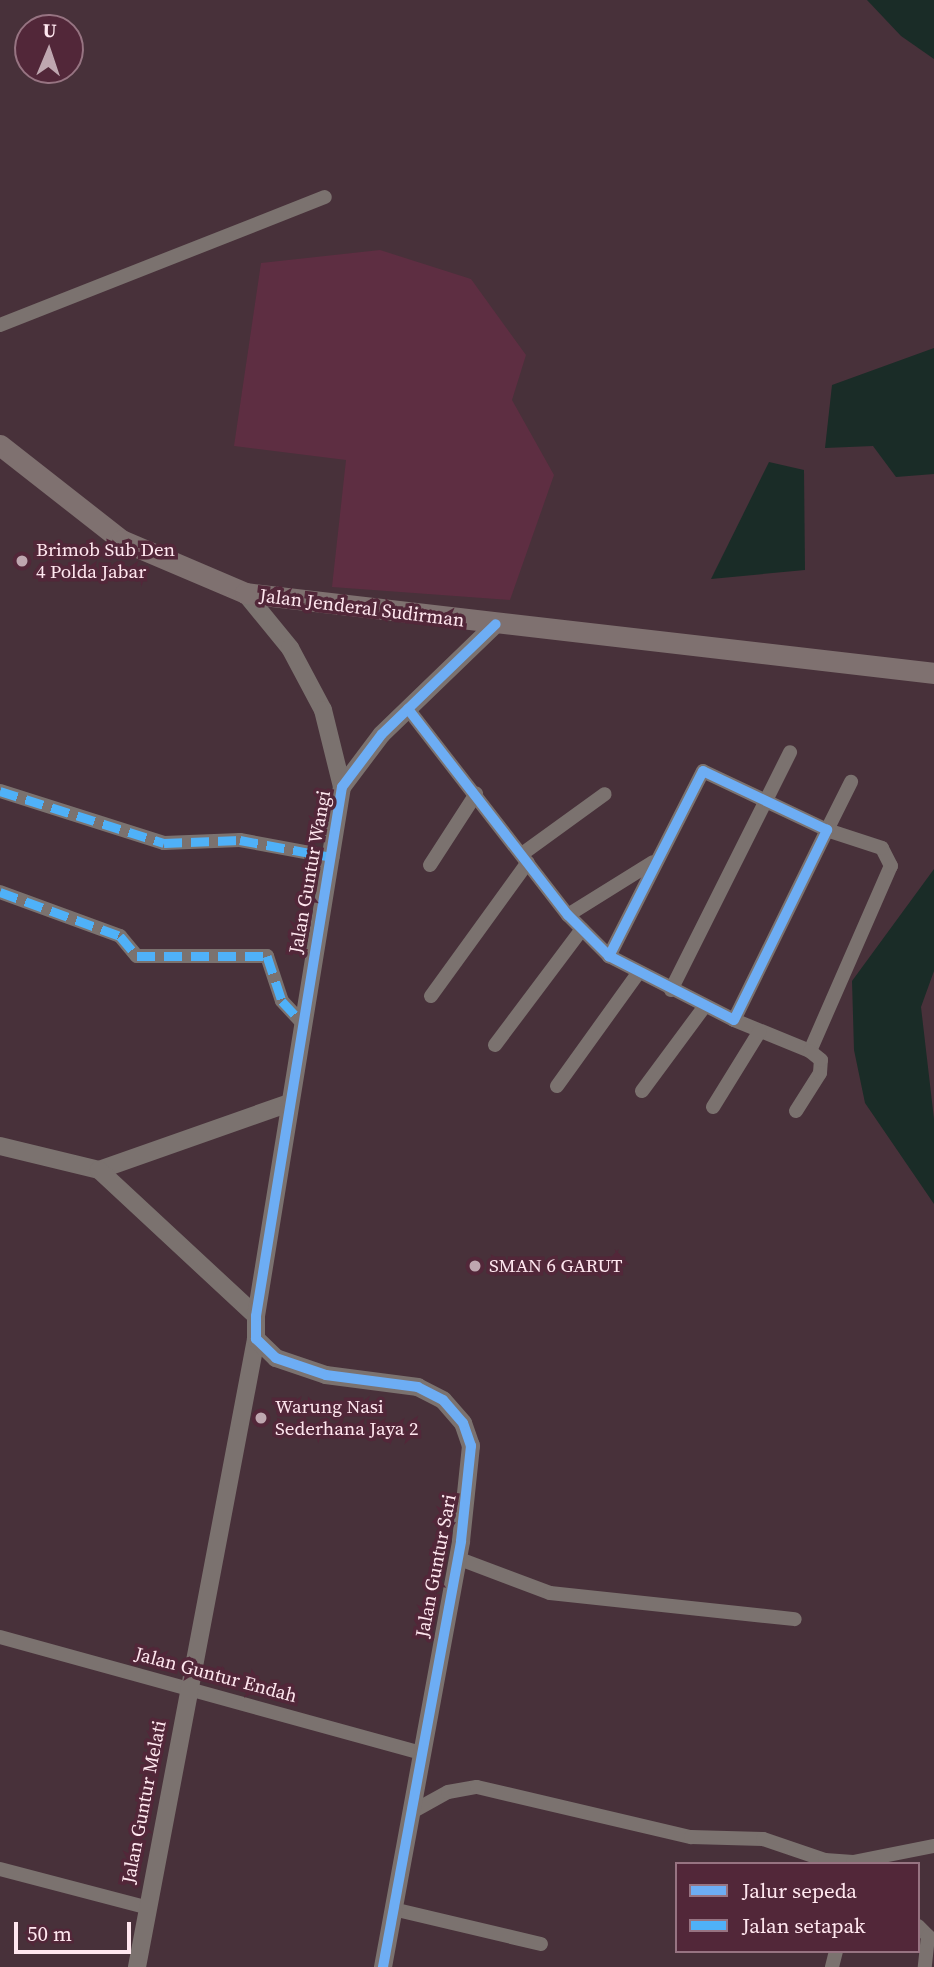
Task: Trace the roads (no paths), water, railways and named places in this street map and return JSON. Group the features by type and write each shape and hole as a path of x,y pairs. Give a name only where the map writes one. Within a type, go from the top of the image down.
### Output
{"main road":[{"name":"Jalan Jenderal Sudirman","path":"0,445 121,540 245,593 934,673"}],"street":[{"path":"0,325 325,197"},
{"path":"245,593 290,648 323,710 342,787"},
{"name":"Jalan Guntur Wangi","path":"256,1316 300,1020 332,857 342,787 408,709 496,624"},
{"path":"408,709 568,915 609,956 734,1020 810,1051 821,1060 820,1073 796,1111"},
{"path":"671,990 790,752"},
{"path":"609,956 653,862 703,771 769,798 827,830 882,848 891,866 810,1051"},
{"path":"734,1020 851,782"},
{"path":"0,791 164,843 240,840 332,857"},
{"path":"430,865 476,794"},
{"path":"431,996 525,858 605,794"},
{"path":"568,915 653,862"},
{"path":"0,892 120,936 137,956 267,956 282,1001 300,1020"},
{"path":"495,1045 582,929"},
{"path":"557,1086 639,972"},
{"path":"642,1091 705,1006"},
{"path":"713,1107 760,1031"},
{"path":"99,1170 289,1103"},
{"path":"0,1146 99,1170 256,1316 256,1339"},
{"name":"Jalan Guntur Sari","path":"256,1339 301,1370 418,1387 443,1400 463,1423 471,1447 457,1558 383,1967"},
{"name":"Jalan Guntur Melati","path":"137,1967 145,1907 256,1339"},
{"path":"457,1558 550,1594 795,1619"},
{"name":"Jalan Guntur Endah","path":"0,1637 421,1753"},
{"path":"410,1813 448,1792 477,1787 636,1827 763,1839 797,1853 847,1862"},
{"path":"858,1862 934,1846"},
{"path":"0,1869 145,1907"},
{"path":"393,1909 541,1944"},
{"path":"920,1929 928,1936 925,1967"}],"place":[{"name":"Brimob Sub Den 4 Polda Jabar","path":"22,561"},
{"name":"SMAN 6 GARUT","path":"475,1266"},
{"name":"Warung Nasi Sederhana Jaya 2","path":"261,1418"}]}
